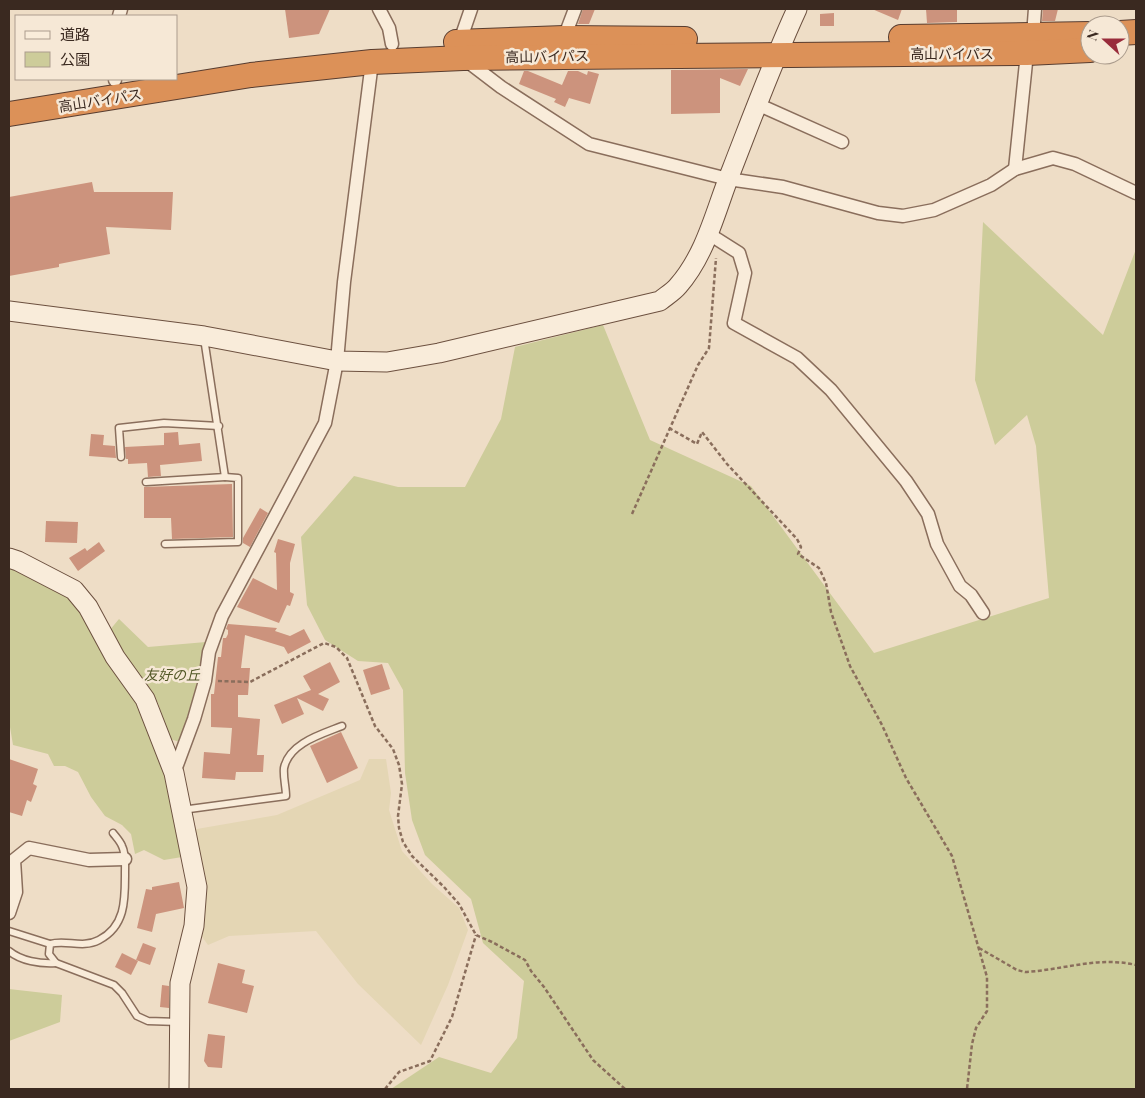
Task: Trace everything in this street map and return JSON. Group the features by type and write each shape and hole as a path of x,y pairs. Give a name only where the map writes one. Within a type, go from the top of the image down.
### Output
{"highway":[{"name":"高山バイパス","path":"1030,44 1080,36"},
{"name":"高山バイパス","path":"9,114 251,75 564,38 780,46"},
{"name":"高山バイパス","path":"178,71 249,59 392,44 462,49 1030,44 1080,49"},
{"name":"高山バイパス","path":"9,98 113,80"}],"street":[{"path":"379,9 389,28 392,44"},
{"path":"471,9 462,49 501,87 589,144 728,178 783,187 878,213 903,216 934,210 991,185 1015,169 1053,158 1075,164 1136,192"},
{"path":"564,38 575,9"},
{"path":"9,311 204,336 337,361 386,362 439,353 660,301 677,287 713,236 728,178 780,46 797,9"},
{"path":"1015,169 1035,9"},
{"path":"174,773 194,719 205,681 209,652 222,616 325,423 337,361 344,282 372,62"},
{"path":"758,104 842,142"},
{"path":"713,236 739,253 745,273 734,323 797,358 831,390 906,481 928,514 937,544 960,586 971,595 983,613"},
{"path":"9,558 74,590 88,607 115,657 145,698 174,773 197,887 194,926 180,983 179,1089"},
{"path":"9,913 16,892 14,860 29,848 89,860 125,859"}],"lane":[{"path":"204,336 226,477"},
{"path":"121,457 119,428 164,423 219,426"},
{"path":"146,482 226,477 238,478 238,542 165,544"},
{"path":"181,810 286,796 284,770 287,760 305,742 342,726"},
{"path":"9,931 50,944 59,941 81,945 98,941 112,931 122,917 125,899 125,859 122,846 113,833"},
{"path":"50,944 49,954 56,963"},
{"path":"9,951 16,957 45,964 56,963 114,985 122,993 137,1016 148,1021 180,1022"}],"path":[{"path":"632,514 669,428 698,366 709,348 713,236"},
{"path":"669,428 697,444 702,432 727,464 797,539 801,547 798,554 819,568 826,582 831,612 850,666 882,725 906,778 952,856 987,977 987,1011 976,1028 972,1044 967,1089"},
{"path":"205,681 250,682 324,643 336,647 347,658 376,726 393,749 399,765 402,784 398,816 399,828 403,842 412,856 459,904 476,936 492,942 525,960 593,1060 625,1089"},
{"path":"385,1089 399,1072 430,1061 452,1017 476,936"},
{"path":"978,948 1016,970 1025,972 1087,962 1136,965"}],"shaded area":[{"path":"369,759 386,759 391,793 389,810 402,851 432,884 459,908 468,930 448,985 421,1045 358,984 316,931 229,936 208,945 200,934 191,830 277,815 360,780"}],"green space":[{"path":"983,222 1103,335 1136,249 1136,1089 391,1089 439,1057 491,1073 517,1038 524,981 483,943 471,899 425,855 412,820 405,773 403,690 388,663 358,661 325,640 307,605 301,537 354,476 398,487 465,487 501,419 515,347 603,325 650,440 751,486 874,653 1049,598 1036,446 1027,415 995,445 975,380"},
{"path":"9,563 69,596 79,607 135,699 165,777 188,856 164,860 144,850 135,854 131,834 122,825 105,816 91,797 78,772 65,766 54,766 48,754 13,745 9,721"},
{"name":"友好の丘","path":"119,619 148,647 206,642 199,684 180,742 170,739 158,703 109,631"},
{"path":"9,989 62,995 60,1022 9,1041"}],"building":[{"path":"285,9 330,9 319,34 289,38"},
{"path":"583,9 595,9 589,24 578,24"},
{"path":"872,9 902,9 898,20"},
{"path":"926,9 957,9 957,22 927,23"},
{"path":"1043,9 1058,9 1055,21 1042,21"},
{"path":"834,13 834,26 820,26 820,14"},
{"path":"748,69 740,86 720,78 720,113 671,114 671,70"},
{"path":"524,71 562,85 568,71 578,71 587,75 588,71 599,74 590,104 569,98 565,107 554,102 556,99 519,84"},
{"path":"92,182 94,192 173,192 171,230 106,227 110,254 59,264 59,267 9,276 9,197"},
{"path":"178,432 179,445 200,443 202,461 160,465 161,476 148,477 147,463 128,464 125,447 164,445 164,433"},
{"path":"91,434 104,435 103,445 115,446 116,458 89,456"},
{"path":"232,484 233,537 172,539 171,518 144,518 144,487"},
{"path":"260,508 268,513 250,547 243,543 243,538"},
{"path":"46,521 78,522 77,543 45,542"},
{"path":"278,539 295,544 290,563 290,592 294,594 290,606 287,605 279,623 237,607 253,578 277,590 276,553 274,552"},
{"path":"99,542 105,551 78,571 69,558 85,548 87,551"},
{"path":"228,624 277,628 275,631 290,636 304,629 311,642 288,654 284,647 245,635 241,668 250,668 248,695 238,695 238,717 260,719 257,755 264,755 263,772 236,772 235,780 202,778 204,752 230,754 232,728 211,727 211,694 214,694 218,657 221,657 223,638 226,638 228,634 226,629"},
{"path":"330,662 340,682 318,694 329,699 323,711 297,698 304,714 282,724 274,705 311,690 303,676"},
{"path":"382,664 390,689 371,695 363,670"},
{"path":"341,732 358,768 327,783 310,746"},
{"path":"9,759 38,769 33,784 37,786 31,802 27,800 22,816 9,812"},
{"path":"179,882 184,908 156,914 152,932 137,928 146,889 152,890 152,887"},
{"path":"143,943 156,948 150,965 136,960"},
{"path":"122,953 138,961 131,975 115,967"},
{"path":"218,963 245,970 242,983 254,986 247,1013 208,1003"},
{"path":"162,985 169,986 169,1008 160,1007"},
{"path":"208,1034 225,1036 222,1068 208,1067 204,1061"}]}
